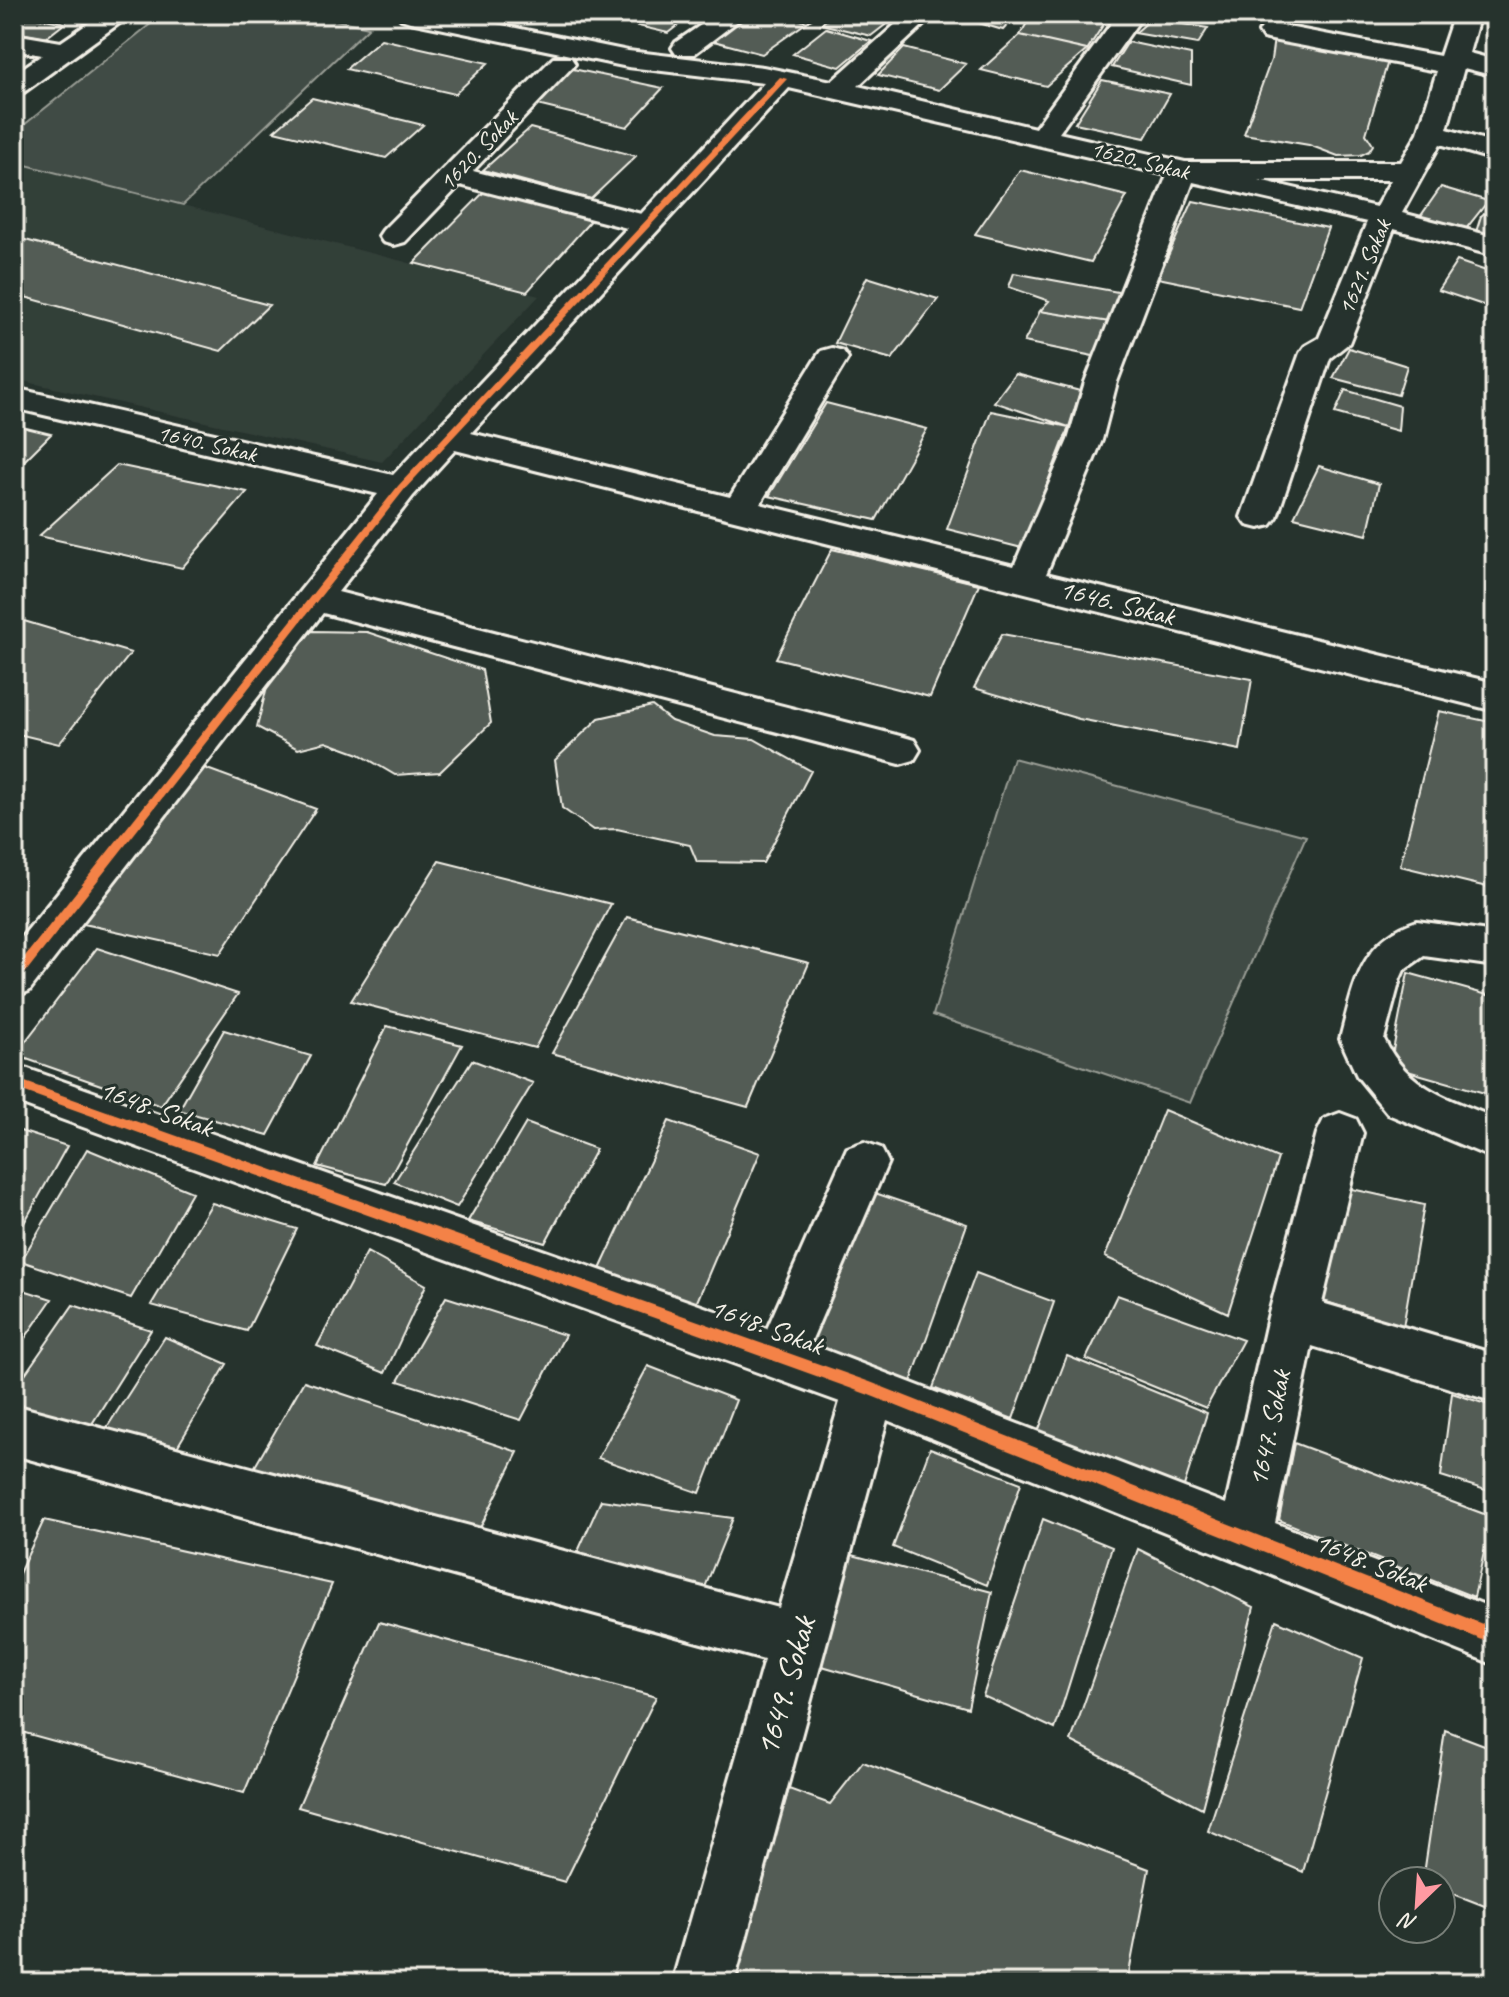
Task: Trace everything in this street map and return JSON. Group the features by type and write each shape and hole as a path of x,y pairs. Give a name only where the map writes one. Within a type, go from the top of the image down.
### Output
{"street":[{"path":"14,86 119,14"},
{"path":"410,14 628,59 783,79"},
{"path":"685,48 734,14"},
{"path":"838,90 922,14"},
{"path":"1043,136 1131,14"},
{"name":"1621. Sokak","path":"1259,517 1316,353 1333,343 1384,218 1432,133 1467,14"},
{"path":"1272,32 1495,68"},
{"path":"651,36 783,79"},
{"path":"14,42 66,51"},
{"name":"1620. Sokak","path":"394,236 562,64"},
{"path":"14,979 401,488 783,79"},
{"name":"1620. Sokak","path":"783,79 1043,136 1459,235 1495,247"},
{"path":"1432,133 1495,152"},
{"path":"1026,579 1085,440 1101,382 1183,171 1408,171"},
{"path":"453,175 646,224"},
{"path":"739,510 832,358"},
{"name":"1640. Sokak","path":"14,398 401,488"},
{"name":"1646. Sokak","path":"447,438 1495,697"},
{"path":"313,598 900,750"},
{"path":"1495,949 1417,938 1389,958 1378,978 1362,1039 1373,1063 1404,1100 1495,1139"},
{"name":"1648. Sokak","path":"14,1083 870,1389 1495,1637"},
{"name":"1647. Sokak","path":"1245,1538 1293,1317 1340,1133"},
{"path":"780,1356 864,1162"},
{"path":"1293,1317 1495,1378"},
{"name":"1649. Sokak","path":"703,1983 870,1389"},
{"path":"14,1430 797,1641"}],"shaded area":[{"path":"163,14 307,14 369,27 183,205 14,162 14,133"},
{"path":"14,162 539,296 382,462 14,379"},
{"path":"1013,758 1306,836 1190,1103 933,1015"}],"building":[{"path":"632,14 669,14 686,19 668,33 621,22"},
{"path":"748,14 781,14 807,22 762,54 710,40"},
{"path":"781,14 819,14 807,22"},
{"path":"834,14 860,14 889,22 871,36 821,24"},
{"path":"860,14 899,14 889,22"},
{"path":"948,14 992,14 1012,20 1003,30"},
{"path":"1032,14 1085,14 1107,19 1087,50 1020,35"},
{"path":"30,16 65,23 46,38 14,32 14,26"},
{"path":"1151,19 1208,28 1198,44 1135,33"},
{"path":"826,28 871,41 840,67 793,54"},
{"path":"1020,35 1087,50 1046,86 981,70"},
{"path":"1274,38 1389,58 1366,134 1373,145 1369,151 1361,155 1338,156 1309,145 1244,134 1271,60"},
{"path":"381,39 488,63 455,94 346,69"},
{"path":"1128,42 1191,55 1191,85 1112,67"},
{"path":"904,48 966,64 939,90 878,75"},
{"path":"573,69 663,88 627,127 529,103"},
{"path":"1102,80 1170,94 1145,138 1075,123"},
{"path":"312,98 423,125 386,158 274,131"},
{"path":"530,128 636,156 591,199 483,170"},
{"path":"1020,170 1127,196 1091,262 975,234"},
{"path":"1441,187 1488,201 1465,230 1420,217"},
{"path":"486,190 595,216 527,292 414,263"},
{"path":"1193,201 1328,228 1299,307 1158,278"},
{"path":"1491,207 1495,208 1495,238 1476,232 1481,216"},
{"path":"14,237 269,305 221,351 14,294"},
{"path":"1457,261 1495,274 1495,309 1438,290"},
{"path":"1014,273 1129,294 1116,323 1040,311 1049,301 1009,287"},
{"path":"867,277 938,299 892,359 835,343"},
{"path":"1040,311 1116,323 1098,357 1024,342"},
{"path":"1349,348 1407,366 1398,395 1333,378"},
{"path":"1015,374 1080,391 1069,427 994,402"},
{"path":"1345,390 1400,406 1398,431 1335,413"},
{"path":"826,403 927,429 876,520 769,496"},
{"path":"991,411 1069,427 1022,548 947,529"},
{"path":"14,425 51,434 14,471"},
{"path":"117,465 247,492 182,568 39,536"},
{"path":"1319,466 1379,484 1367,535 1294,517"},
{"path":"832,549 979,584 930,697 776,658"},
{"path":"14,618 131,653 59,744 14,733"},
{"path":"312,631 367,632 482,670 491,723 440,772 395,775 359,754 326,742 298,749 257,727 271,670"},
{"path":"1002,634 1252,679 1240,750 1079,719 974,688"},
{"path":"652,706 671,721 715,736 754,739 811,771 763,863 697,862 690,845 617,829 593,830 562,808 555,760 599,718"},
{"path":"1439,711 1495,723 1495,889 1400,866"},
{"path":"199,766 316,809 220,954 75,922"},
{"path":"439,861 611,904 535,1048 351,1001"},
{"path":"627,917 809,963 748,1107 552,1053"},
{"path":"97,948 238,994 161,1106 15,1055"},
{"path":"1408,973 1495,997 1495,1096 1390,1066"},
{"path":"387,1026 462,1045 386,1184 317,1166"},
{"path":"224,1030 311,1056 268,1135 179,1110"},
{"path":"472,1060 533,1083 457,1207 394,1182"},
{"path":"1164,1110 1278,1158 1228,1313 1105,1257"},
{"path":"669,1121 760,1153 693,1311 595,1280"},
{"path":"526,1123 596,1149 545,1243 468,1221"},
{"path":"14,1129 67,1146 14,1241"},
{"path":"87,1149 192,1192 131,1298 21,1261"},
{"path":"1343,1187 1424,1205 1403,1327 1314,1298"},
{"path":"872,1192 967,1224 906,1396 805,1360"},
{"path":"212,1203 297,1229 247,1331 151,1305"},
{"path":"367,1252 426,1285 385,1373 317,1346"},
{"path":"976,1273 1054,1302 1013,1419 933,1388"},
{"path":"14,1287 52,1299 14,1354"},
{"path":"1117,1295 1243,1340 1206,1408 1086,1359"},
{"path":"446,1297 565,1335 521,1420 398,1381"},
{"path":"73,1305 151,1330 90,1427 14,1409 14,1390"},
{"path":"165,1337 227,1364 176,1449 102,1435"},
{"path":"1067,1356 1207,1413 1178,1505 1033,1445"},
{"path":"648,1366 736,1400 700,1493 598,1458"},
{"path":"304,1381 518,1452 477,1534 250,1475"},
{"path":"1452,1393 1495,1407 1495,1493 1441,1476"},
{"path":"1294,1443 1492,1517 1474,1597 1279,1520"},
{"path":"930,1448 1021,1483 987,1585 893,1547"},
{"path":"601,1500 733,1518 697,1607 575,1558"},
{"path":"1043,1519 1112,1547 1055,1729 983,1696"},
{"path":"44,1520 332,1584 244,1793 14,1730 14,1584"},
{"path":"1138,1549 1254,1607 1202,1808 1071,1741"},
{"path":"841,1552 992,1592 968,1708 815,1664"},
{"path":"1276,1620 1363,1658 1303,1872 1208,1831"},
{"path":"379,1622 656,1697 565,1882 298,1807"},
{"path":"1445,1730 1495,1749 1495,1910 1457,1895 1457,1865 1425,1865"},
{"path":"863,1762 1149,1869 1127,1983 727,1983 789,1789 830,1804"}],"cycle path":[{"path":"14,979 401,488 783,79"},
{"path":"14,1083 870,1389 1495,1637"}]}
